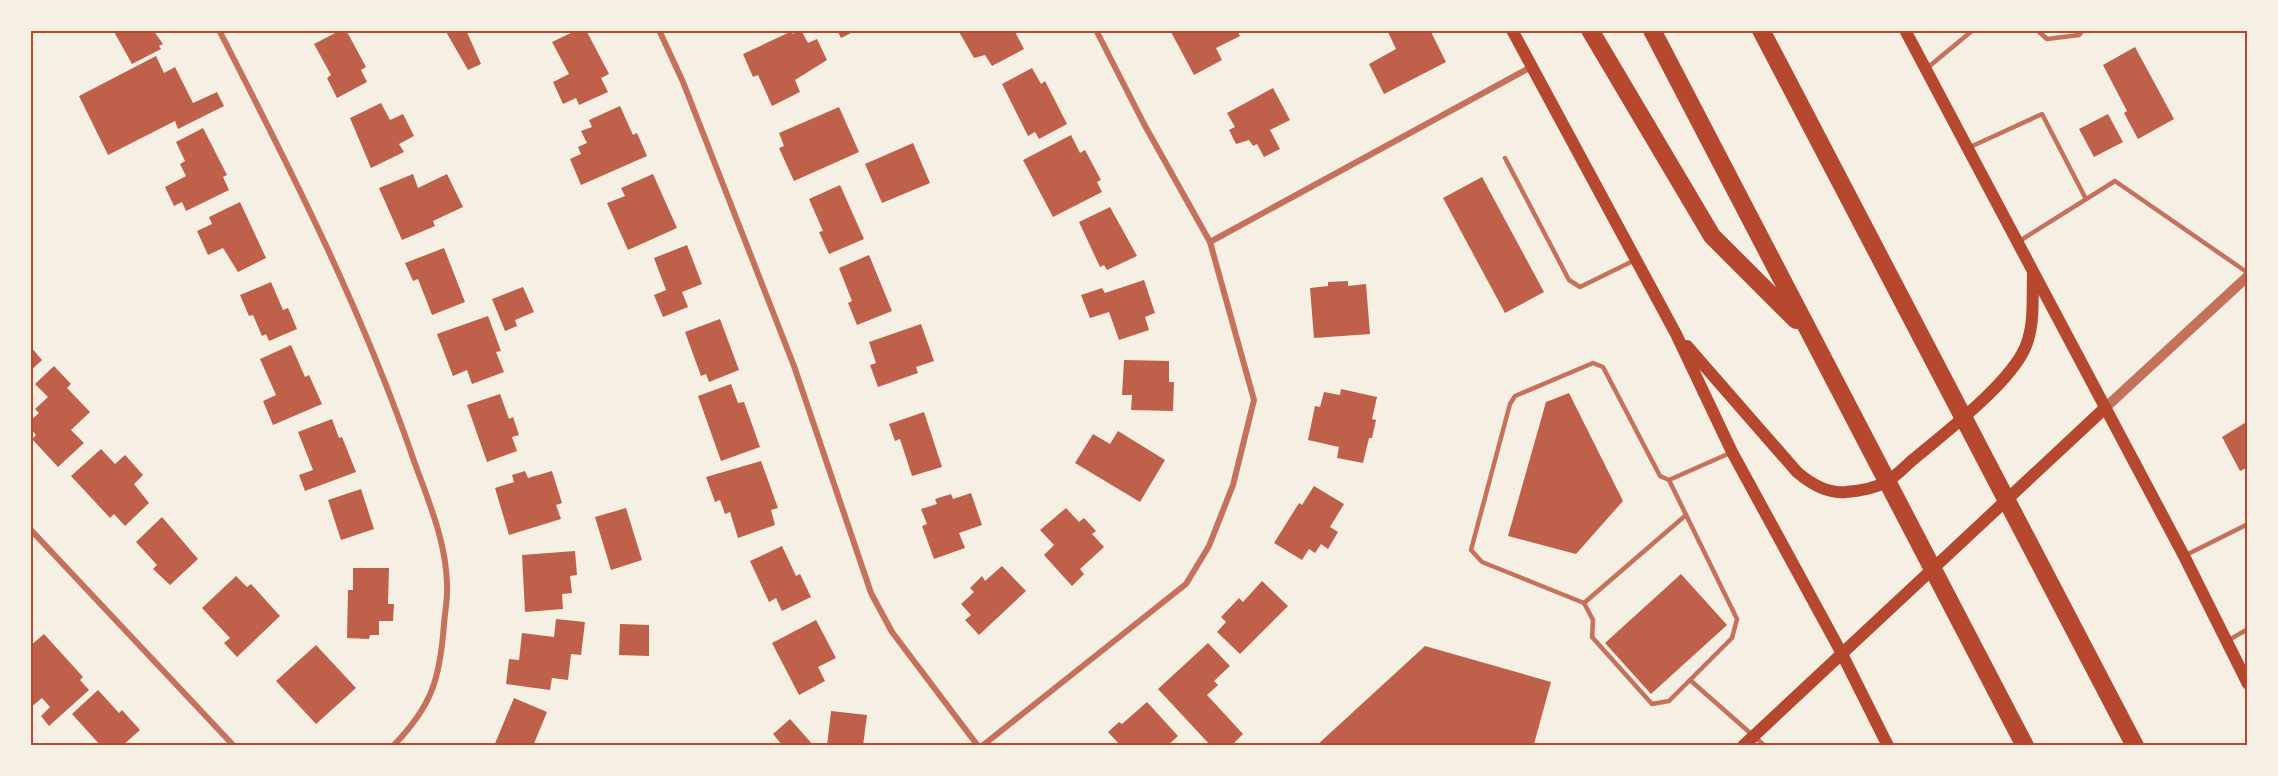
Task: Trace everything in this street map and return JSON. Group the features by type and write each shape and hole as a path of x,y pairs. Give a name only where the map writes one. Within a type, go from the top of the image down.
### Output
{"highway":[{"path":"1590,30 1712,236 1810,334"},
{"path":"1652,30 2025,746"},
{"path":"1761,30 2135,746"}],"main road":[{"path":"1512,30 1676,334 1732,452 1841,652 1888,746"},
{"path":"1905,30 2184,556 2248,684"},
{"path":"1676,334 1797,472 1809,482 1829,491 1845,493 1886,482 2005,377 2025,349 2032,327 2033,272"},
{"path":"1743,746 1841,652 2105,408"}],"street":[{"path":"219,30 294,176 396,407 440,537 447,583 441,666 431,695 408,730 393,746"},
{"path":"659,30 683,82 794,366 871,592 892,632 980,746 1186,584 1209,546 1233,485 1254,400 1210,242 1144,124 1096,30"},
{"path":"1210,242 1532,67"},
{"path":"2105,408 2248,274"},
{"path":"30,529 234,746"}],"lane":[{"path":"1926,69 1972,30"},
{"path":"2037,30 2047,39 2079,35 2083,30"},
{"path":"1968,148 2042,114 2086,199"},
{"path":"1505,158 1569,280 1580,287 1635,260"},
{"path":"2018,242 2115,181 2248,274"},
{"path":"1593,363 1603,367 1660,476 1669,480 1686,515 1737,619 1732,638 1669,701 1652,704 1592,638 1593,620 1584,603 1482,562 1471,550 1510,404 1515,396 1593,363"},
{"path":"1669,480 1732,452"},
{"path":"1584,603 1686,515"},
{"path":"2184,556 2248,524"},
{"path":"2226,641 2248,629"},
{"path":"1690,680 1766,746"}],"building":[{"path":"113,30 153,30 163,44 159,46 161,49 132,64"},
{"path":"341,30 346,30 366,67 361,70 367,82 337,98 327,78 331,75 314,44"},
{"path":"445,30 466,30 481,64 468,70"},
{"path":"577,30 586,30 609,74 601,78 608,92 579,105 576,98 563,104 553,82 569,74 552,42"},
{"path":"801,30 808,43 817,39 827,60 795,80 800,92 772,106 758,75 753,77 743,54 792,31 793,34"},
{"path":"837,30 857,30 841,38"},
{"path":"958,30 1014,30 1024,49 992,66 985,55 974,58"},
{"path":"1175,30 1237,30 1240,36 1216,48 1222,60 1194,75 1171,32"},
{"path":"1387,30 1430,30 1446,62 1384,94 1369,64 1396,49"},
{"path":"2135,47 2174,119 2138,139 2124,113 2127,111 2103,65"},
{"path":"156,56 164,73 175,67 193,103 217,92 224,106 178,129 175,121 108,155 79,96"},
{"path":"1032,68 1041,84 1045,81 1067,124 1039,139 1035,132 1028,136 1002,84"},
{"path":"1273,88 1290,120 1270,130 1280,149 1264,157 1257,144 1253,146 1249,140 1236,144 1229,130 1235,127 1227,113"},
{"path":"381,103 390,120 403,114 414,136 399,144 404,152 371,168 350,118"},
{"path":"620,106 633,135 637,133 647,156 581,185 570,159 581,154 578,147 587,143 581,131 592,127 589,120"},
{"path":"839,107 859,152 794,181 779,148 784,146 779,133"},
{"path":"2108,114 2123,142 2094,157 2079,129"},
{"path":"203,128 227,175 223,177 229,190 186,211 182,202 174,206 165,187 186,176 180,164 185,161 176,142"},
{"path":"1071,135 1080,153 1085,150 1101,180 1097,182 1102,192 1053,217 1023,160"},
{"path":"913,143 930,183 882,203 865,164"},
{"path":"413,174 418,188 447,174 463,207 433,221 435,226 402,240 379,188"},
{"path":"653,174 677,228 628,250 607,203 625,196 621,188"},
{"path":"1482,177 1544,292 1505,313 1443,198"},
{"path":"840,185 864,239 829,254 819,232 823,231 809,199"},
{"path":"240,202 266,258 238,272 223,248 208,255 197,231 212,224 209,217"},
{"path":"1110,207 1137,256 1107,270 1104,265 1100,267 1079,222"},
{"path":"687,245 702,284 682,292 688,307 663,317 654,295 666,290 654,258"},
{"path":"444,248 465,302 432,315 418,279 413,281 405,263"},
{"path":"869,255 892,311 857,325 848,303 852,301 839,268"},
{"path":"1144,280 1155,313 1145,317 1149,330 1119,340 1109,312 1090,318 1081,295 1102,288 1105,293"},
{"path":"1348,281 1348,286 1366,284 1370,334 1314,338 1310,288 1328,286 1328,282"},
{"path":"271,282 283,310 288,308 297,329 269,341 266,334 262,336 253,315 249,316 240,295"},
{"path":"523,287 534,312 515,320 517,326 505,331 492,299"},
{"path":"488,316 501,351 496,352 504,372 472,384 467,370 453,376 437,334"},
{"path":"720,319 739,370 709,382 706,374 701,376 685,332"},
{"path":"921,324 934,361 916,367 918,373 878,387 870,365 876,363 869,342"},
{"path":"291,345 305,377 309,375 322,404 273,425 263,401 276,395 260,359"},
{"path":"30,346 42,360 30,371"},
{"path":"1124,360 1169,361 1169,382 1174,382 1173,411 1131,410 1132,395 1122,395"},
{"path":"54,366 71,384 67,388 90,412 71,430 84,443 58,467 32,439 36,435 30,428 30,421 39,413 35,409 48,397 35,384"},
{"path":"731,384 738,403 744,402 760,447 721,461 698,396"},
{"path":"1341,389 1377,397 1372,419 1376,420 1363,463 1337,458 1339,447 1308,440 1315,406 1320,407 1324,392 1340,395"},
{"path":"1569,393 1623,501 1576,554 1508,536 1546,402"},
{"path":"500,394 509,419 513,417 519,435 512,437 517,451 487,462 467,405"},
{"path":"924,412 942,467 912,476 900,439 895,441 889,424"},
{"path":"332,419 356,472 305,491 299,475 313,470 298,432"},
{"path":"2248,421 2248,467 2240,471 2222,437"},
{"path":"1118,431 1165,460 1140,502 1075,463 1093,434 1110,444"},
{"path":"101,449 115,464 125,455 143,475 134,484 149,503 125,526 114,514 110,518 71,476"},
{"path":"761,461 778,508 771,510 775,525 738,538 730,512 725,514 720,500 715,502 706,477"},
{"path":"525,471 528,478 552,471 562,503 556,505 561,519 509,535 495,488 514,482 512,475"},
{"path":"1314,486 1344,504 1330,527 1338,532 1328,549 1321,544 1315,553 1309,549 1302,560 1274,543 1299,503 1302,505"},
{"path":"361,489 374,529 341,540 328,500"},
{"path":"971,493 982,525 959,533 965,548 934,559 922,526 927,524 921,509 937,504 935,499 951,494 953,499"},
{"path":"626,508 642,560 611,570 595,517"},
{"path":"1066,508 1079,522 1084,518 1096,531 1092,534 1104,547 1080,569 1084,574 1072,586 1044,555 1054,545 1040,530"},
{"path":"162,517 198,559 170,585 153,569 157,565 136,542"},
{"path":"782,546 796,576 800,574 811,597 782,611 776,598 769,602 750,561"},
{"path":"575,551 577,575 570,576 572,593 562,594 563,609 525,612 522,555"},
{"path":"1002,566 1026,591 979,635 965,620 971,615 961,604 974,592 970,588 982,576 985,581"},
{"path":"353,568 389,568 388,604 394,604 393,621 379,621 379,635 370,635 369,639 347,638 348,590 353,590"},
{"path":"1681,574 1727,625 1651,694 1605,643"},
{"path":"236,576 247,587 251,584 280,616 237,657 224,643 230,638 202,608"},
{"path":"1262,581 1288,606 1240,654 1217,632 1226,622 1221,617 1239,598 1243,602"},
{"path":"556,619 585,622 581,655 571,654 568,680 552,678 550,690 506,684 509,659 519,660 522,633 554,637"},
{"path":"816,620 836,658 818,667 825,681 799,695 772,643"},
{"path":"620,624 649,625 649,656 619,655"},
{"path":"44,634 83,677 80,680 89,690 49,726 41,716 50,707 42,698 30,708 30,646"},
{"path":"1208,643 1230,666 1214,681 1218,685 1207,695 1243,734 1231,746 1211,746 1158,689"},
{"path":"316,645 356,688 316,724 276,681"},
{"path":"1425,646 1551,682 1534,744 1531,746 1316,746"},
{"path":"98,690 119,713 122,710 140,730 122,746 101,746 72,714"},
{"path":"514,698 547,712 533,746 494,746"},
{"path":"1147,702 1178,736 1167,746 1121,746 1108,732 1119,722 1122,724"},
{"path":"831,711 867,715 863,746 827,746"},
{"path":"790,719 814,746 783,746 773,734"}]}
